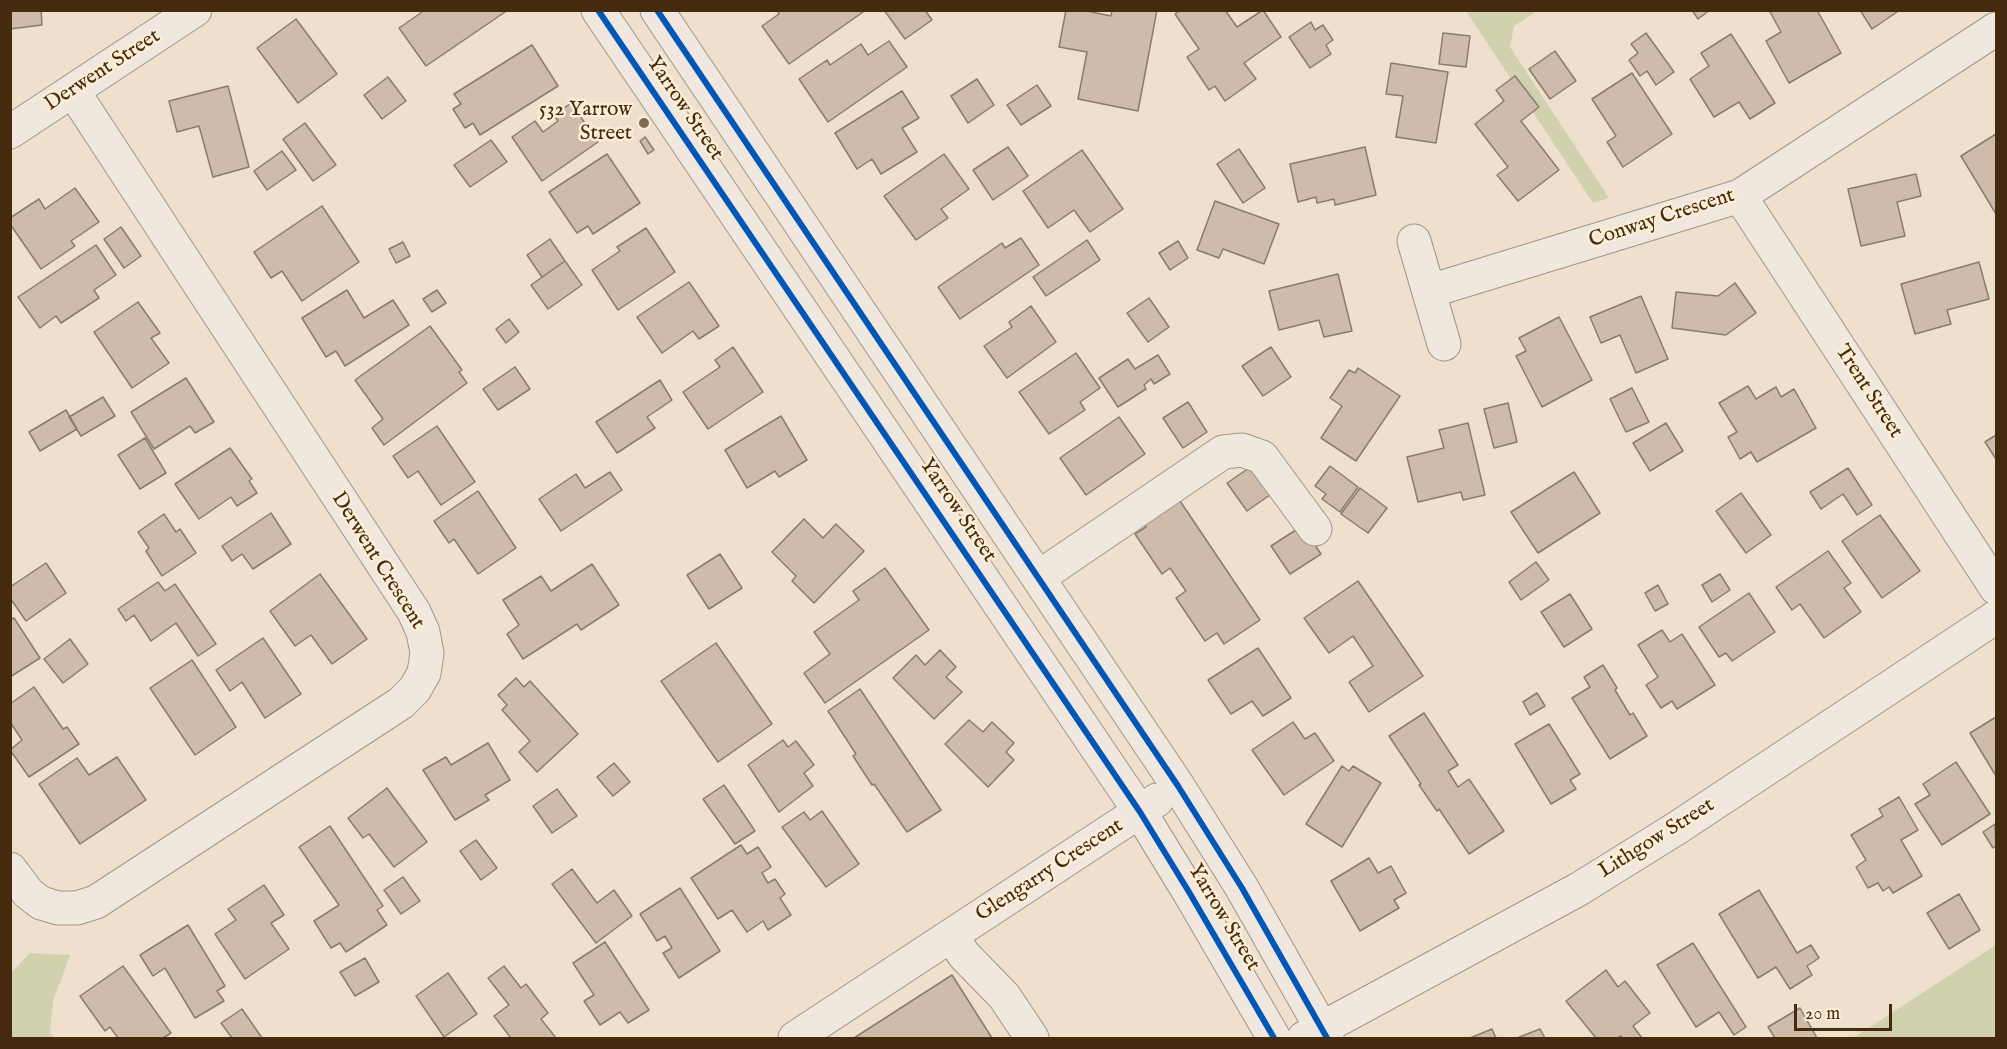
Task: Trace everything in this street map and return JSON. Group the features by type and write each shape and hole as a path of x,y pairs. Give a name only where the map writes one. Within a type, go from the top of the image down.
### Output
{"street":[{"name":"Derwent Street","path":"10,132 195,10"},
{"name":"Yarrow Street","path":"657,10 1178,786 1242,888 1318,1035"},
{"name":"Yarrow Street","path":"610,15 1140,812 1190,891 1274,1038"},
{"name":"Conway Crescent","path":"1430,291 1740,196 1989,24"},
{"name":"Derwent Crescent","path":"10,869 28,893 41,903 57,908 77,908 96,902 401,703 415,689 424,673 427,653 423,632 414,612 73,91"},
{"name":"Trent Street","path":"1740,196 1996,588"},
{"path":"1414,241 1444,344"},
{"path":"1039,577 1223,452 1242,450 1262,457 1315,529"},
{"name":"Lithgow Street","path":"1318,1035 1588,883 1677,828 1996,617"},
{"name":"Glengarry Crescent","path":"795,1038 1178,786"},
{"path":"951,936 964,955 1004,996 1032,1038"}],"green space":[{"path":"1466,11 1537,11 1514,26 1510,47 1609,198 1593,203"},
{"path":"1996,945 1996,1038 1853,1038"},
{"path":"30,953 70,955 53,1001 50,1032 54,1038 11,1038 11,973"}],"building":[{"path":"10,10 41,10 42,25 10,29"},
{"path":"425,10 508,10 426,66 399,28"},
{"path":"777,10 866,10 789,64 762,26 779,14"},
{"path":"884,10 925,10 932,20 905,39"},
{"path":"1066,10 1082,10 1111,16 1112,10 1157,10 1138,111 1078,99 1087,52 1059,47"},
{"path":"1180,10 1225,10 1237,27 1263,10 1281,37 1244,63 1256,79 1225,101 1215,86 1209,90 1187,57 1199,49 1175,14"},
{"path":"1692,10 1710,10 1698,19"},
{"path":"1769,10 1817,10 1841,53 1789,83 1766,41 1781,32"},
{"path":"1860,10 1900,10 1872,29"},
{"path":"296,19 337,74 298,103 257,48"},
{"path":"1311,22 1315,30 1323,25 1333,40 1326,45 1331,54 1310,68 1289,37"},
{"path":"1443,33 1470,36 1466,67 1439,64"},
{"path":"1646,33 1674,72 1656,85 1647,71 1640,76 1629,60 1638,53 1631,44"},
{"path":"1731,34 1775,103 1750,119 1739,102 1714,117 1690,79 1709,66 1701,53"},
{"path":"889,41 907,67 828,122 799,79 827,60 830,65 861,44 868,55"},
{"path":"532,45 558,86 480,135 473,123 465,128 453,109 461,104 454,94"},
{"path":"1555,51 1576,81 1550,99 1529,69"},
{"path":"1391,63 1448,72 1436,143 1396,137 1403,96 1386,94"},
{"path":"1632,73 1672,134 1623,167 1607,142 1616,136 1592,99"},
{"path":"1515,76 1539,107 1521,121 1559,170 1518,201 1497,175 1508,167 1475,124 1504,101 1496,90"},
{"path":"388,77 406,101 382,119 364,95"},
{"path":"977,79 994,105 968,123 951,96"},
{"path":"1037,85 1051,106 1021,125 1007,105"},
{"path":"228,86 249,167 213,177 199,126 177,132 169,101"},
{"path":"902,91 919,118 902,128 917,152 881,174 872,159 857,169 835,133"},
{"path":"571,103 598,142 542,181 512,137 535,121 543,132 558,121 554,115"},
{"path":"305,123 336,165 313,181 283,139"},
{"path":"1996,134 1996,214 1961,156"},
{"path":"645,137 654,150 648,154 640,141"},
{"path":"491,140 507,162 470,187 454,165"},
{"path":"1008,147 1028,176 993,200 973,170"},
{"path":"1365,147 1376,195 1335,205 1334,199 1317,203 1316,197 1298,202 1290,164"},
{"path":"1239,149 1265,188 1243,203 1217,164"},
{"path":"1082,150 1123,209 1090,232 1074,210 1048,228 1023,191"},
{"path":"282,151 296,170 267,190 254,171"},
{"path":"607,154 640,203 593,234 588,226 577,233 549,192"},
{"path":"944,154 969,189 941,209 948,218 916,240 884,196"},
{"path":"1916,174 1921,196 1897,202 1905,236 1861,246 1848,189"},
{"path":"75,188 99,222 71,241 75,246 41,269 10,224 10,218 39,199 45,209"},
{"path":"1215,201 1279,224 1264,264 1223,249 1219,258 1197,250"},
{"path":"322,206 359,262 302,301 282,271 271,278 254,252"},
{"path":"121,227 141,256 124,268 104,239"},
{"path":"646,228 675,272 618,310 592,270 620,251 617,247"},
{"path":"1021,238 1039,265 960,319 938,287 1002,243 1005,248"},
{"path":"550,239 565,261 542,277 527,255"},
{"path":"1087,240 1100,260 1046,296 1033,277"},
{"path":"1178,241 1188,258 1170,270 1159,253"},
{"path":"403,242 410,256 396,263 389,249"},
{"path":"96,245 116,275 94,290 99,298 61,323 56,316 40,328 18,297"},
{"path":"565,261 582,285 548,309 531,285"},
{"path":"1979,262 1989,299 1947,310 1951,324 1915,334 1901,284"},
{"path":"1338,274 1352,331 1324,337 1319,320 1279,330 1269,291"},
{"path":"689,282 719,326 699,339 693,331 662,353 637,317"},
{"path":"1735,283 1756,313 1726,335 1672,328 1676,292 1718,296"},
{"path":"347,290 364,318 393,300 409,325 345,366 336,351 326,357 302,318"},
{"path":"437,290 446,303 432,312 423,299"},
{"path":"1641,296 1668,359 1636,373 1620,335 1601,343 1590,317"},
{"path":"1149,298 1169,327 1148,342 1127,313"},
{"path":"138,302 160,333 151,338 169,363 132,388 94,332"},
{"path":"1031,306 1056,342 1007,378 984,346 1012,327 1009,322"},
{"path":"1559,317 1592,380 1542,407 1516,356 1526,351 1519,338"},
{"path":"509,319 519,332 506,343 496,329"},
{"path":"430,326 462,370 459,372 467,383 384,445 372,428 383,419 355,380"},
{"path":"733,347 763,392 708,429 683,392 720,367 715,360"},
{"path":"1271,347 1291,377 1263,396 1242,366"},
{"path":"1076,353 1100,388 1080,402 1085,410 1049,434 1019,392"},
{"path":"1158,355 1170,374 1154,384 1151,379 1144,385 1146,389 1118,407 1099,378 1128,359 1135,369"},
{"path":"515,367 530,389 498,410 483,389"},
{"path":"1358,368 1400,396 1356,461 1321,438 1342,406 1330,398 1349,370 1355,373"},
{"path":"186,378 214,422 195,433 190,426 154,449 131,412"},
{"path":"660,380 672,400 647,417 655,428 617,453 596,422"},
{"path":"1748,386 1756,399 1776,387 1781,397 1794,389 1816,428 1757,462 1751,452 1740,459 1728,437 1737,432 1719,403"},
{"path":"1632,388 1649,422 1626,432 1610,399"},
{"path":"103,397 115,416 81,436 69,417"},
{"path":"1188,402 1207,432 1183,448 1163,418"},
{"path":"1508,403 1517,442 1494,448 1484,409"},
{"path":"66,410 77,429 40,451 29,432"},
{"path":"781,416 807,460 779,477 775,471 747,488 725,450"},
{"path":"1119,417 1145,454 1086,495 1060,458"},
{"path":"1468,423 1485,495 1463,500 1461,492 1418,502 1407,457 1444,448 1439,430"},
{"path":"1666,423 1683,451 1650,471 1633,443"},
{"path":"437,426 475,482 441,505 418,471 408,478 393,456"},
{"path":"1996,435 1996,459 1985,442"},
{"path":"145,438 166,473 140,489 118,455"},
{"path":"230,448 252,479 249,481 257,493 237,506 231,497 199,519 175,484"},
{"path":"1258,462 1277,490 1247,511 1227,483"},
{"path":"1330,466 1358,487 1340,512 1322,499 1326,494 1315,486"},
{"path":"1848,468 1872,505 1857,515 1843,494 1821,509 1810,492"},
{"path":"610,472 622,490 561,531 539,499 576,474 585,488"},
{"path":"1574,472 1600,513 1538,553 1511,512"},
{"path":"1360,488 1387,508 1368,533 1341,514"},
{"path":"478,491 516,548 478,574 454,539 449,543 434,521"},
{"path":"1741,493 1771,535 1746,553 1716,511"},
{"path":"1176,495 1260,620 1224,644 1217,633 1205,641 1176,598 1186,591 1170,568 1162,574 1135,534 1146,527 1141,519"},
{"path":"271,513 291,544 253,569 242,554 232,561 222,546"},
{"path":"164,514 176,532 180,529 196,553 162,576 146,551 149,548 138,532"},
{"path":"1880,515 1920,571 1882,598 1842,541"},
{"path":"804,519 823,538 836,524 864,551 814,603 792,581 796,576 772,552"},
{"path":"1302,526 1321,554 1290,574 1271,546"},
{"path":"1828,551 1851,583 1844,588 1861,612 1824,638 1800,604 1792,610 1776,587"},
{"path":"720,554 742,588 709,609 687,575"},
{"path":"1536,562 1549,580 1521,600 1509,582"},
{"path":"46,563 66,593 26,621 10,598 10,587"},
{"path":"592,564 619,605 581,630 577,624 523,659 507,634 519,625 503,600 541,576 551,591"},
{"path":"885,568 929,630 825,703 804,673 830,654 814,632 859,600 853,591"},
{"path":"320,574 367,639 332,664 311,635 295,646 270,611"},
{"path":"1720,574 1730,590 1712,602 1702,585"},
{"path":"1358,581 1423,676 1369,712 1349,682 1373,666 1353,636 1329,653 1304,618"},
{"path":"158,582 165,591 175,584 216,644 198,656 176,623 151,641 134,615 126,621 118,609"},
{"path":"1658,585 1668,604 1655,611 1645,593"},
{"path":"1749,593 1775,632 1732,661 1726,653 1719,657 1699,627"},
{"path":"1570,594 1592,629 1564,647 1541,612"},
{"path":"14,618 40,658 10,677 10,620"},
{"path":"1662,630 1670,642 1682,634 1715,685 1677,709 1672,701 1661,708 1646,685 1658,677 1638,645"},
{"path":"263,638 301,694 265,718 242,682 230,691 216,670"},
{"path":"70,639 88,664 63,683 44,659"},
{"path":"716,643 772,724 718,762 661,681"},
{"path":"1258,648 1291,698 1263,716 1252,701 1231,714 1208,680"},
{"path":"940,650 956,667 946,677 962,692 934,719 893,678 916,655 925,665"},
{"path":"192,660 236,727 195,755 150,688"},
{"path":"1603,665 1630,715 1633,713 1647,736 1610,759 1572,698 1590,687 1584,677"},
{"path":"516,678 524,687 530,681 578,734 537,772 519,752 530,741 502,710 507,705 498,695"},
{"path":"34,687 63,729 67,727 79,744 29,777 10,750 22,740 10,722 10,704"},
{"path":"860,689 941,810 907,832 853,756 856,754 828,711"},
{"path":"1537,693 1545,706 1530,715 1523,702"},
{"path":"1424,713 1458,765 1448,771 1458,787 1469,779 1504,831 1469,854 1439,809 1437,811 1419,785 1421,784 1389,736"},
{"path":"1996,717 1996,776 1970,733"},
{"path":"969,720 983,732 992,722 1014,743 1006,752 1014,760 988,787 945,744"},
{"path":"1293,722 1305,739 1315,733 1334,761 1284,795 1252,750"},
{"path":"1549,724 1580,774 1570,780 1576,789 1551,804 1515,744"},
{"path":"783,740 788,747 796,741 814,765 804,773 813,786 779,812 748,765"},
{"path":"488,743 510,780 485,795 489,800 455,820 423,770 446,757 451,765"},
{"path":"117,757 146,800 80,844 39,784 77,758 89,775"},
{"path":"1956,762 1990,814 1942,845 1915,804 1930,795 1923,784"},
{"path":"614,763 630,782 613,796 597,777"},
{"path":"1342,766 1349,771 1353,766 1381,783 1342,847 1306,824"},
{"path":"724,785 755,831 735,844 703,799"},
{"path":"387,788 427,842 394,867 369,834 363,838 348,818"},
{"path":"557,789 577,816 552,833 533,806"},
{"path":"1899,797 1918,830 1901,840 1922,876 1893,893 1889,887 1883,891 1878,883 1868,888 1856,867 1866,860 1851,835 1883,816 1879,809"},
{"path":"822,811 859,864 826,887 782,827 804,812 810,820"},
{"path":"1995,824 1996,846 1993,848 1983,832"},
{"path":"330,826 383,906 377,910 387,925 346,952 340,943 331,948 314,921 339,905 299,847"},
{"path":"476,840 497,868 481,880 460,851"},
{"path":"741,845 747,854 758,847 771,867 762,873 768,883 775,879 785,894 780,898 791,915 768,930 763,921 747,932 732,910 718,919 691,878"},
{"path":"1369,858 1378,873 1391,866 1406,893 1394,900 1399,908 1360,931 1331,881"},
{"path":"572,869 597,903 614,890 632,916 596,943 552,884"},
{"path":"403,877 420,901 401,914 384,890"},
{"path":"264,885 284,915 271,923 289,949 245,979 215,934 236,920 228,909"},
{"path":"680,888 720,951 679,978 663,953 672,948 665,936 657,941 640,914"},
{"path":"1759,890 1797,953 1811,945 1819,958 1807,966 1812,975 1790,989 1776,967 1758,978 1719,914"},
{"path":"1959,894 1980,930 1949,949 1927,913"},
{"path":"188,925 225,986 217,991 224,1001 195,1018 165,968 153,976 140,955"},
{"path":"605,942 649,1010 628,1023 620,1012 600,1025 584,1001 594,995 573,963"},
{"path":"1693,943 1746,1027 1734,1035 1719,1012 1696,1027 1657,965"},
{"path":"365,958 379,982 355,996 340,972"},
{"path":"123,966 171,1033 163,1038 118,1038 110,1027 105,1031 80,996"},
{"path":"504,966 521,988 526,984 548,1013 541,1019 556,1038 511,1038 494,1016 509,1005 488,978"},
{"path":"1606,970 1618,987 1625,981 1650,1013 1633,1026 1642,1038 1623,1038 1621,1036 1596,1038 1566,1001"},
{"path":"448,973 477,1014 444,1037 416,996"},
{"path":"952,975 992,1038 854,1038"},
{"path":"1800,1008 1817,1038 1775,1038 1768,1027"},
{"path":"242,1009 262,1038 232,1038 221,1023"},
{"path":"1492,1029 1496,1038 1470,1038"},
{"path":"1540,1029 1545,1038 1517,1038"}],"cycle path":[{"path":"598,10 1140,812 1274,1038"},
{"path":"657,10 1178,786 1242,888 1327,1038"}],"place":[{"name":"532 Yarrow Street","path":"644,123"}]}
